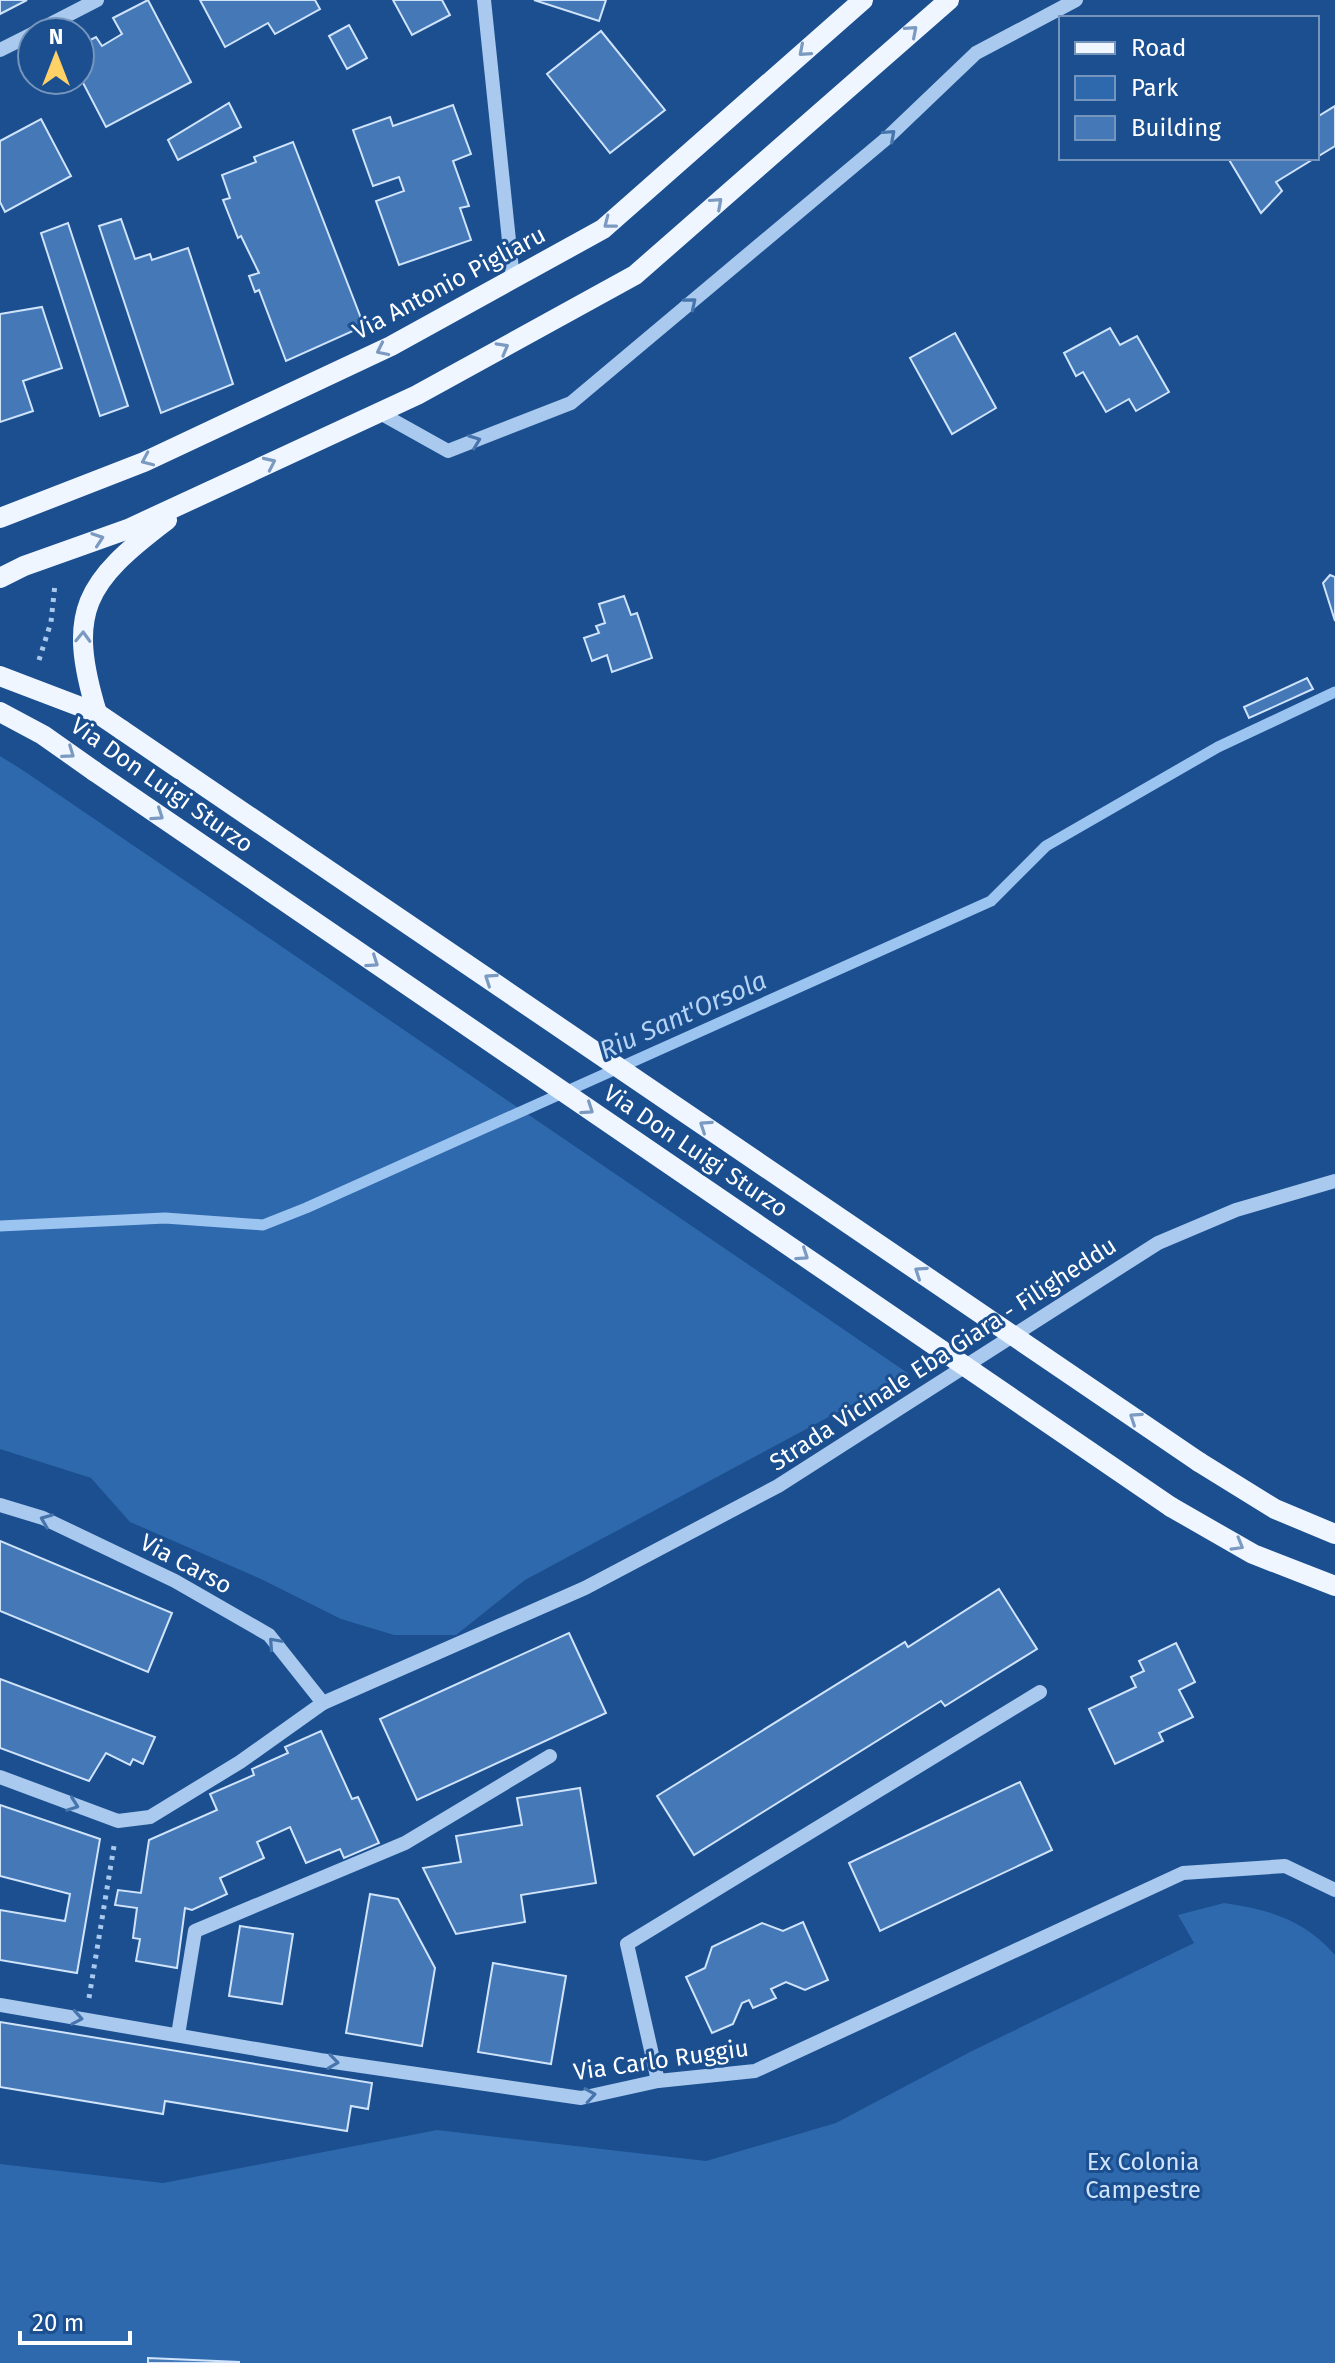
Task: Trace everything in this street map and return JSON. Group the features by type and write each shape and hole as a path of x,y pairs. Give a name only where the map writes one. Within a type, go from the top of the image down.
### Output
{"main road":[{"name":"Via Antonio Pigliaru","path":"0,518 144,462 391,346 603,229 863,0"},
{"path":"0,578 24,566 128,529 380,413 635,275 949,0"},
{"path":"97,713 83,666 83,628 93,591 115,562 199,496"},
{"name":"Via Don Luigi Sturzo","path":"0,676 97,713 1199,1462 1275,1509 1335,1534"},
{"name":"Via Don Luigi Sturzo","path":"0,712 43,735 1171,1507 1253,1554 1335,1586"}],"street":[{"path":"66,16 97,0"},
{"path":"484,0 513,279"},
{"path":"380,413 448,451 571,403 887,138 976,53 1076,0"},
{"name":"Strada Vicinale Eba Giara - Filigheddu","path":"118,1821 150,1817 240,1762 323,1703 585,1588 778,1486 1158,1243 1236,1210 1335,1181"},
{"name":"Via Carso","path":"0,1505 43,1518 175,1581 269,1635 323,1703"},
{"path":"658,2081 627,1944 1040,1692"},
{"path":"178,2035 195,1931 405,1843 550,1756"},
{"path":"0,1777 118,1821"},
{"name":"Via Carlo Ruggiu","path":"0,2005 581,2098 658,2081 755,2071 1183,1873 1285,1866 1335,1890"}],"path":[{"path":"39,661 51,622 54,576"},
{"path":"86,2019 118,1821"}],"green space":[{"path":"0,756 909,1374 525,1580 456,1635 394,1635 341,1619 261,1579 130,1522 91,1478 0,1449"},
{"name":"Ex Colonia Campestre","path":"1224,1903 1285,1918 1311,1933 1335,1955 1335,2363 0,2363 0,2164 163,2183 437,2130 706,2161 836,2123 970,2052 1194,1943 1178,1915"}],"building":[{"path":"0,0 27,0 0,14"},
{"path":"148,0 191,82 106,127 90,96 96,96 96,37 102,46 122,34 113,18"},
{"path":"200,0 315,0 320,9 275,34 268,23 225,47"},
{"path":"393,0 442,0 450,15 412,35"},
{"path":"534,0 606,0 599,21"},
{"path":"349,25 367,58 347,69 329,36"},
{"path":"601,31 665,110 610,153 547,74"},
{"path":"229,103 241,127 178,160 168,140"},
{"path":"453,105 471,154 453,161 469,206 460,208 471,240 399,265 376,201 404,191 399,177 373,186 353,130 390,117 393,126"},
{"path":"1335,106 1335,146 1319,156 1319,116"},
{"path":"41,119 71,176 5,212 0,202 0,141"},
{"path":"293,142 364,326 286,361 259,290 255,292 249,276 259,273 241,236 238,238 223,200 230,198 222,175 256,162 254,157"},
{"path":"1229,160 1312,160 1276,182 1282,191 1261,213"},
{"path":"121,219 135,259 150,254 152,260 188,248 233,384 161,413 99,226"},
{"path":"68,223 128,406 100,416 41,233"},
{"path":"42,307 62,368 23,381 33,411 0,422 0,314"},
{"path":"1110,328 1120,345 1137,336 1169,392 1136,411 1129,399 1106,412 1083,372 1076,376 1064,353"},
{"path":"955,333 996,408 952,434 910,358"},
{"path":"1330,575 1335,577 1335,621 1323,583"},
{"path":"624,596 631,615 637,613 652,658 612,672 607,655 592,661 584,638 599,633 596,626 605,623 599,604"},
{"path":"1307,678 1313,689 1249,718 1244,707"},
{"path":"0,1541 172,1613 148,1672 0,1611"},
{"path":"999,1589 1037,1649 945,1706 941,1701 694,1855 657,1796 905,1642 908,1647"},
{"path":"569,1633 606,1713 417,1800 380,1719"},
{"path":"1176,1643 1195,1682 1179,1690 1193,1717 1159,1733 1163,1741 1115,1764 1089,1709 1136,1687 1131,1677 1144,1671 1139,1661"},
{"path":"0,1679 155,1737 143,1764 133,1759 130,1765 106,1753 89,1781 0,1748"},
{"path":"321,1731 352,1799 358,1797 379,1843 344,1858 340,1849 306,1863 290,1827 257,1842 264,1858 220,1878 227,1894 192,1910 185,1908 177,1968 136,1961 140,1939 133,1938 137,1908 115,1905 118,1890 141,1893 149,1840 217,1810 210,1794 254,1775 252,1769 288,1753 285,1747"},
{"path":"1020,1782 1052,1850 880,1931 849,1863"},
{"path":"580,1788 596,1883 521,1895 525,1922 456,1934 423,1868 461,1862 456,1836 522,1825 517,1798"},
{"path":"0,1805 100,1839 77,1973 0,1960 0,1910 65,1921 70,1894 0,1876"},
{"path":"370,1894 398,1899 435,1968 422,2046 346,2033"},
{"path":"803,1922 828,1980 805,1990 786,1982 771,1989 776,1998 753,2008 749,2000 742,2003 733,2024 712,2033 686,1977 705,1968 712,1947 762,1923 783,1931"},
{"path":"240,1926 293,1934 282,2004 229,1996"},
{"path":"493,1963 566,1976 551,2064 478,2052"},
{"path":"0,2022 372,2083 368,2109 351,2106 347,2131 165,2101 163,2114 0,2087"},
{"path":"148,2358 239,2362 239,2363 148,2363"}],"waterway":[{"name":"Riu Sant'Orsola","path":"0,1226 165,1218 263,1225 306,1208 991,901 1046,846 1218,747 1335,692"}]}
